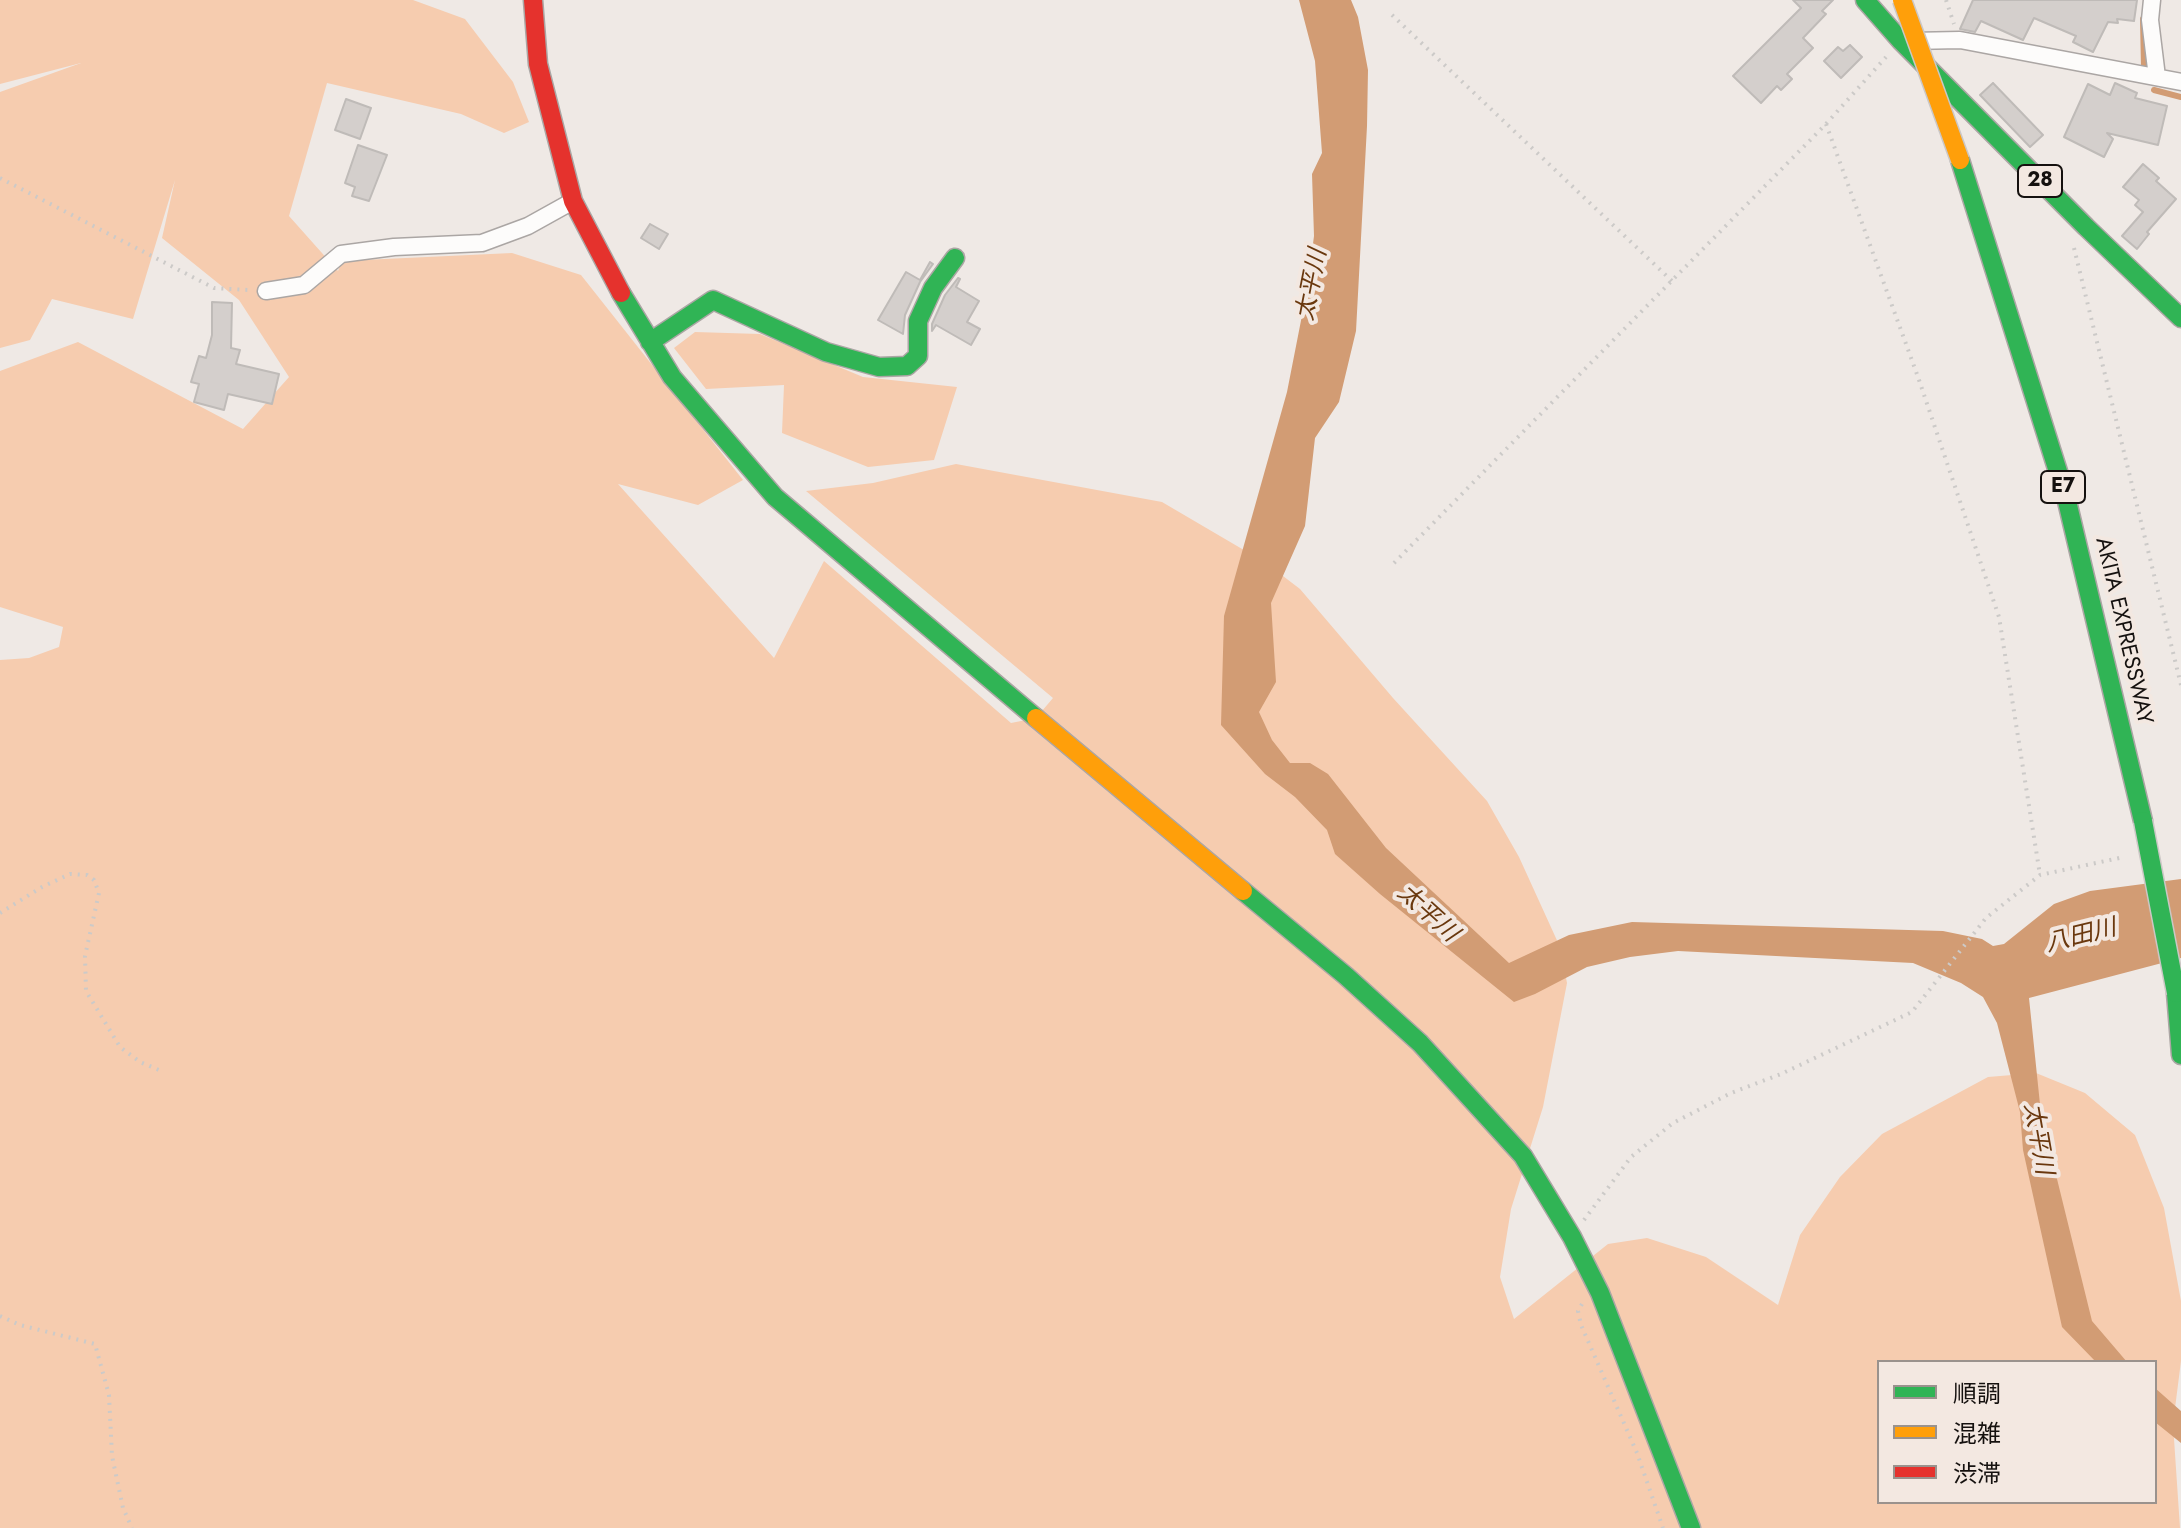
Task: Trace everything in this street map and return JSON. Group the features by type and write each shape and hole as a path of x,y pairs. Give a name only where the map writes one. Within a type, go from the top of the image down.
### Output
{"main road":[{"path":"533,0 538,64 573,201 672,377 775,497 1346,976 1420,1043 1523,1156 1572,1237 1600,1293 1691,1528"},
{"name":"28","path":"1865,0 1901,41 2181,318"},
{"name":"AKITA EXPRESSWAY","path":"1902,0 1960,160 2066,497 2143,821 2176,993 2181,1055"},
{"path":"650,342 713,300 826,352 879,367 907,366 918,356 918,321 933,288 955,258"}],"street":[{"path":"2152,0 2150,20 2157,77"},
{"path":"1901,41 1960,40 2181,82"},
{"path":"266,291 304,285 341,254 394,247 482,243 528,226 573,201"}],"path":[{"path":"1392,15 1672,281"},
{"path":"1394,563 1826,124 1901,41"},
{"path":"1826,124 1918,377 1999,617 2040,875"},
{"path":"0,178 214,288 266,291"},
{"path":"2074,246 2181,685"},
{"path":"1572,1237 1631,1157 1673,1123 1731,1093 1794,1069 1912,1012 1986,918 2040,875 2125,857"},
{"path":"0,913 70,874 87,875 94,880 99,893 85,956 86,991 120,1047 140,1062 159,1070"},
{"path":"1600,1293 1583,1302 1578,1311 1581,1325 1637,1453 1663,1528"},
{"path":"0,1316 20,1325 95,1344 109,1395 112,1456 123,1508 132,1528"}],"shaded area":[{"path":"0,0 413,0 465,19 513,82 529,122 504,133 461,114 327,83 289,216 338,271 342,261 512,253 581,275 743,480 698,505 618,484 774,658 824,561 1011,723 1036,718 1053,698 806,491 873,483 956,464 1162,502 1266,563 1300,589 1487,801 1519,857 1560,947 1567,983 1543,1107 1511,1209 1500,1277 1514,1319 1608,1244 1647,1238 1706,1257 1778,1305 1800,1235 1840,1177 1882,1134 1988,1077 2036,1073 2085,1093 2135,1135 2164,1208 2181,1301 2181,1361 2173,1424 2180,1528 0,1528 0,660 29,658 59,647 63,627 0,607 0,371 78,342 243,429 289,377 239,300 162,238 175,180 133,319 52,299 30,340 0,348 0,92 81,63 0,84"},
{"path":"695,332 760,334 863,377 957,387 934,460 868,467 782,433 784,385 706,389 674,348"}],"water":[{"path":"1299,0 1351,0 1358,17 1368,70 1356,331 1339,402 1315,438 1305,526 1271,603 1276,682 1259,712 1272,740 1290,763 1310,763 1328,774 1386,848 1509,963 1569,935 1632,922 1943,931 1982,939 1993,946 2004,944 2054,904 2090,891 2181,879 2181,958 2029,998 2041,1114 2092,1321 2125,1360 2094,1360 2062,1327 2023,1150 2020,1112 1997,1023 1983,997 1961,983 1913,963 1678,951 1630,957 1587,967 1514,1002 1335,854 1327,830 1295,797 1265,774 1221,725 1224,616 1287,392 1307,290 1314,236 1312,174 1322,153 1315,61"},
{"path":"2157,1390 2181,1411 2181,1443 2157,1424"}],"building":[{"path":"1793,0 1833,0 1822,11 1826,14 1803,38 1813,48 1787,74 1792,79 1781,90 1777,86 1761,103 1733,76 1801,8"},
{"path":"1973,0 2137,0 2134,21 2117,19 2118,23 2108,22 2093,52 2073,42 2076,36 2034,18 2023,40 1981,21 1975,32 1960,29"},
{"path":"1850,45 1862,57 1841,78 1824,61 1838,47 1843,51"},
{"path":"1993,83 2043,135 2030,147 1980,95"},
{"path":"2115,83 2137,93 2135,98 2167,106 2158,145 2107,133 2113,139 2104,157 2064,137 2088,84 2110,95"},
{"path":"346,99 371,108 360,139 335,130"},
{"path":"358,145 387,155 369,201 352,196 355,187 345,183"},
{"path":"2143,164 2176,199 2147,232 2149,234 2137,249 2122,236 2143,212 2135,205 2139,200 2123,187"},
{"path":"650,224 668,234 659,249 641,238"},
{"path":"930,262 933,264 920,282 905,315 903,334 878,320 906,272 920,280"},
{"path":"958,278 956,287 979,301 967,322 980,329 971,345 936,325 932,331 945,295"},
{"path":"212,302 232,303 231,348 240,350 236,364 279,374 272,404 228,394 224,410 194,402 199,384 191,382 199,356 206,358 212,335"}],"waterway":[{"path":"2143,19 2144,68"},
{"path":"2154,90 2181,97"}],"traffic: fast":[{"path":"1865,0 1901,41 2181,318"},
{"path":"1960,160 2066,497 2143,821"},
{"path":"650,342 713,300 826,352 879,367 907,366 918,356 918,321 933,288 955,258"},
{"path":"621,293 672,377 775,497 1036,718"},
{"path":"2143,821 2176,993"},
{"path":"1243,891 1346,976 1420,1043 1523,1156 1572,1237 1600,1293 1691,1528"},
{"path":"2176,993 2181,1055"}],"traffic: slow":[{"path":"1902,0 1960,160"},
{"path":"1036,718 1243,891"}],"traffic: jam":[{"path":"533,0 538,64 573,201 621,293"}],"water label":[{"name":"太平川","path":"1313,285"},
{"name":"太平川","path":"1427,914"},
{"name":"八田川","path":"2081,937"},
{"name":"太平川","path":"2037,1139"}]}
